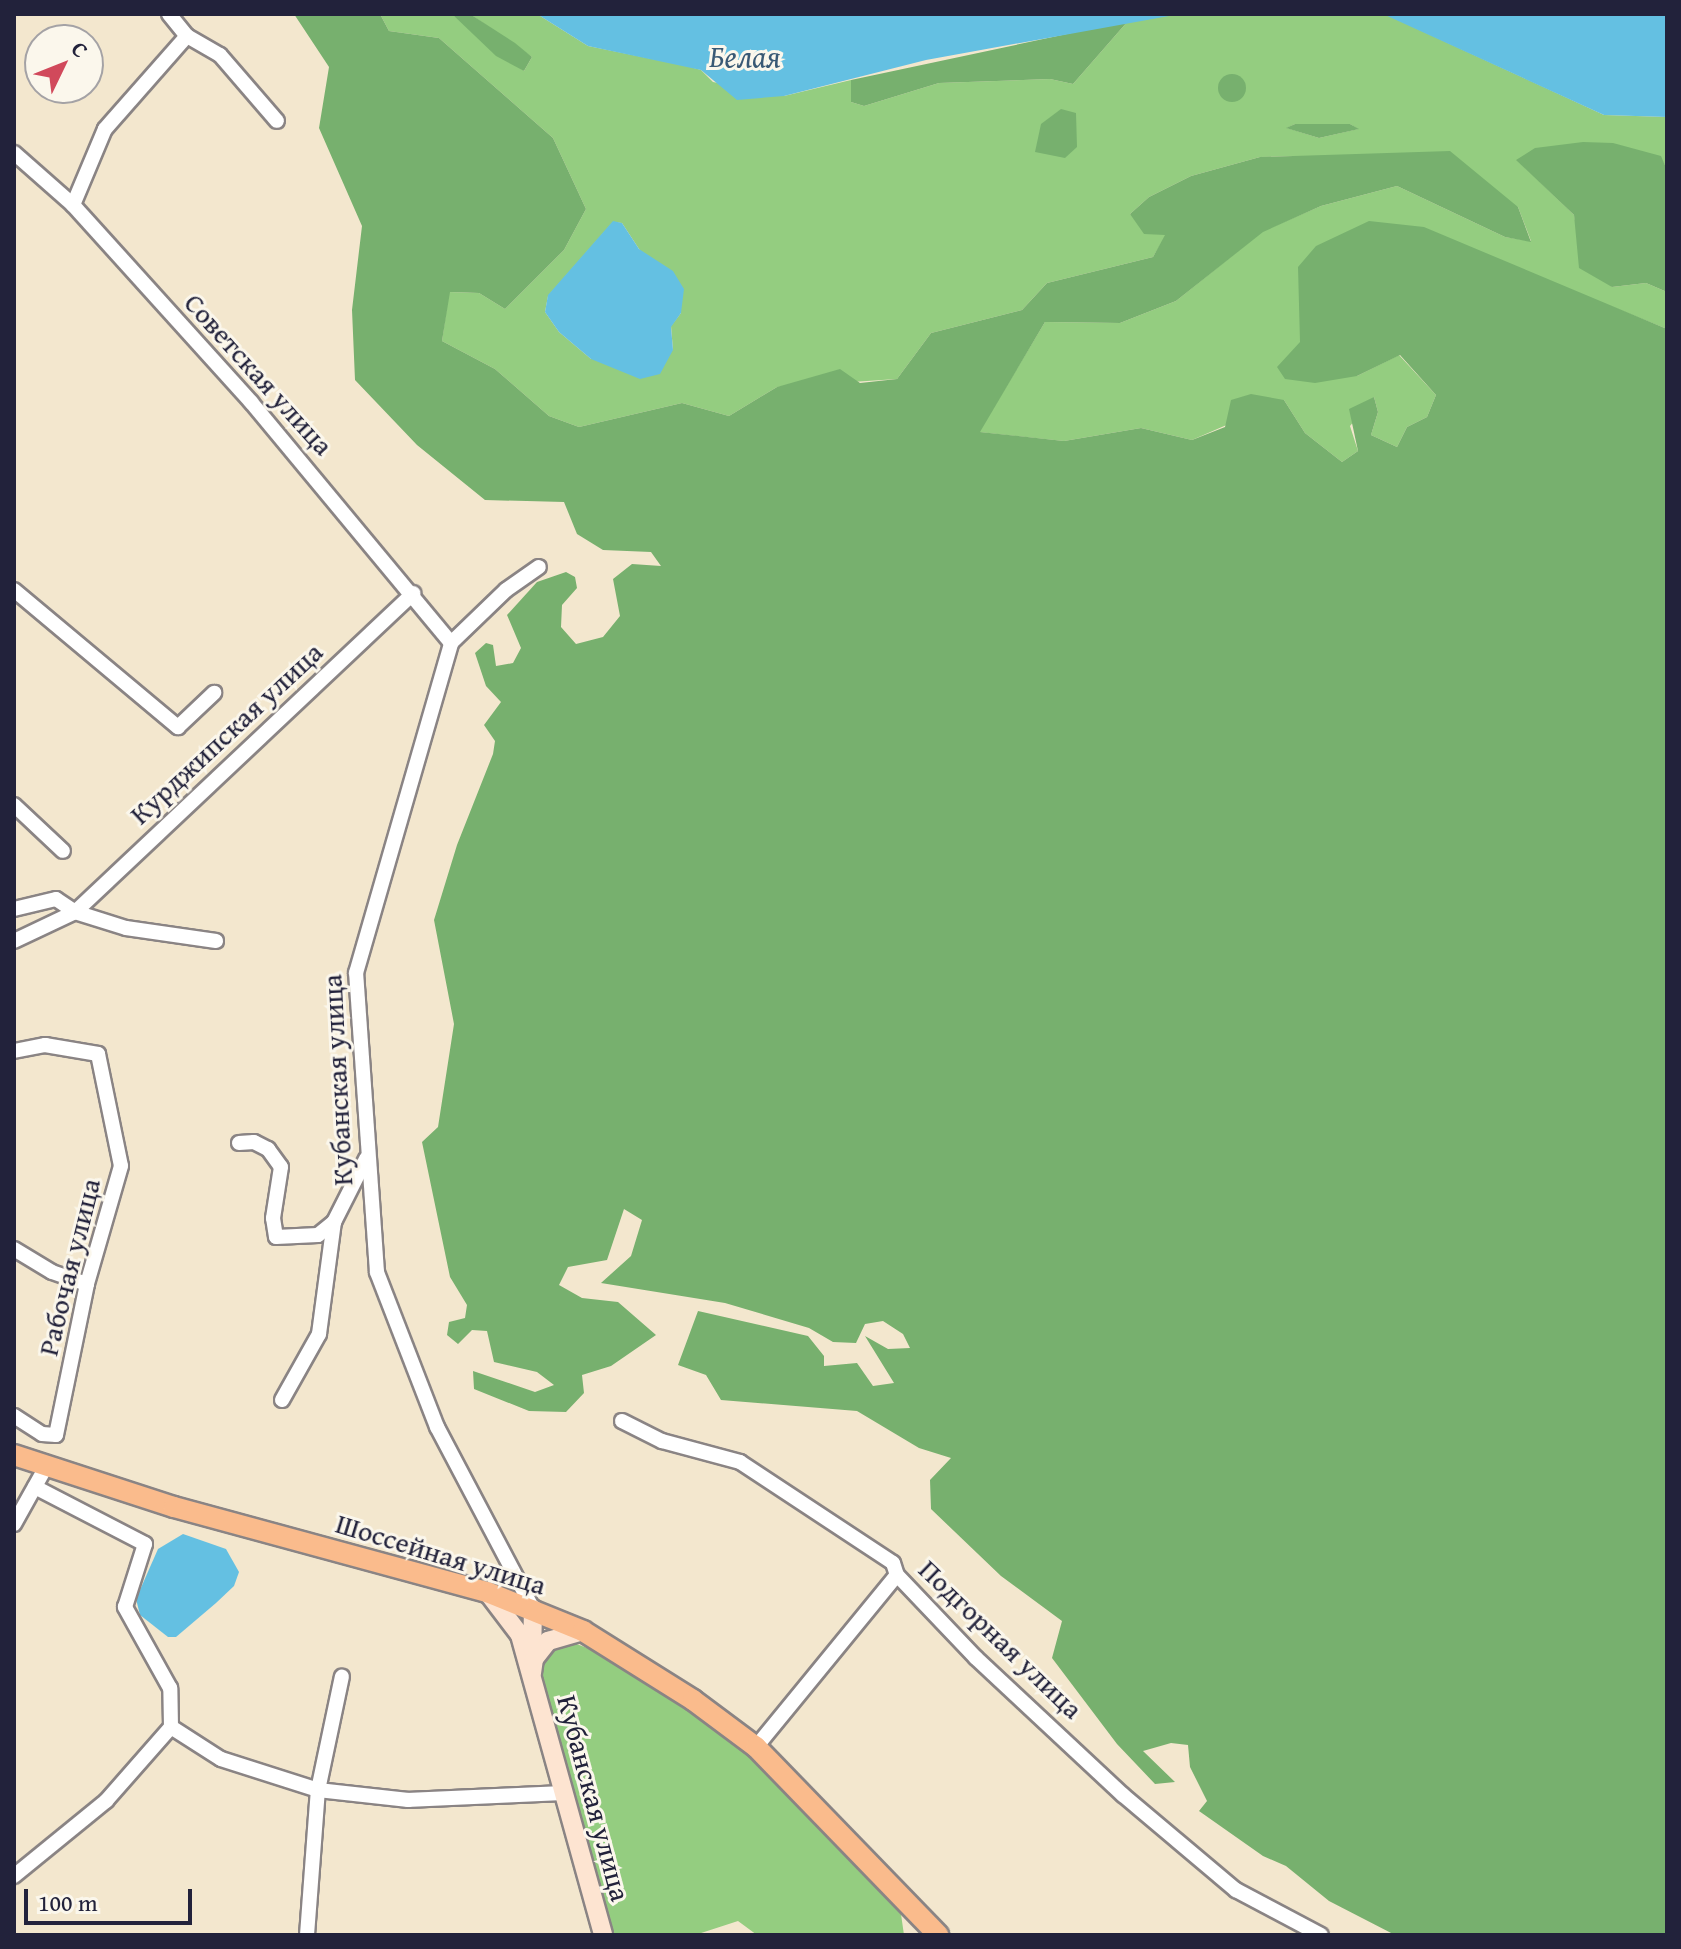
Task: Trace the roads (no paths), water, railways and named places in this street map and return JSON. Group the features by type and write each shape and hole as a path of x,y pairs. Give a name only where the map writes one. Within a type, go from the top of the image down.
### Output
{"main road":[{"name":"Шоссейная улица","path":"14,1455 174,1507 487,1592 583,1631 693,1700 756,1747 938,1935"},
{"path":"487,1592 515,1622 532,1676"},
{"path":"532,1676 533,1609"},
{"path":"532,1676 534,1659 548,1641 583,1631"},
{"name":"Кубанская улица","path":"532,1676 603,1935"}],"street":[{"path":"169,14 187,36 220,55 277,121"},
{"path":"73,205 105,129 187,36"},
{"name":"Советская улица","path":"14,153 73,205 281,436 451,643"},
{"path":"451,643 506,590 539,567"},
{"name":"Курджипская улица","path":"14,941 75,912 413,593"},
{"path":"16,597 178,727 214,693"},
{"name":"Кубанская улица","path":"451,643 356,973 367,1156 377,1272 437,1427 533,1609"},
{"path":"14,805 63,851"},
{"path":"14,909 56,899 75,912 126,928 216,941"},
{"name":"Рабочая улица","path":"14,1051 45,1045 98,1054 121,1166 87,1284 56,1435 42,1434 14,1416"},
{"path":"239,1143 268,1149 281,1167 273,1218 276,1237 318,1235 334,1222"},
{"path":"282,1400 324,1317 334,1222 367,1156"},
{"path":"14,1249 52,1272 87,1284"},
{"name":"Подгорная улица","path":"622,1421 662,1441 740,1462 893,1563 897,1575 976,1658 1193,1855 1236,1890 1321,1935"},
{"path":"14,1524 47,1465"},
{"path":"14,1876 106,1801 171,1727 170,1688 125,1607 145,1544 35,1487"},
{"path":"756,1747 897,1575"},
{"path":"307,1935 318,1790 342,1676"},
{"path":"171,1727 221,1759 318,1790 408,1800 562,1793"}],"water":[{"name":"Белая","path":"537,14 1180,14 926,60 784,96 737,100 701,70 588,46"},
{"path":"1383,14 1667,14 1667,117 1604,115"},
{"path":"613,221 622,223 639,249 673,271 684,289 681,313 671,327 673,350 660,374 640,379 591,359 559,332 545,312 548,295"},
{"path":"183,1534 226,1549 239,1572 234,1586 216,1603 176,1637 168,1637 140,1615 136,1599 158,1549"}]}
